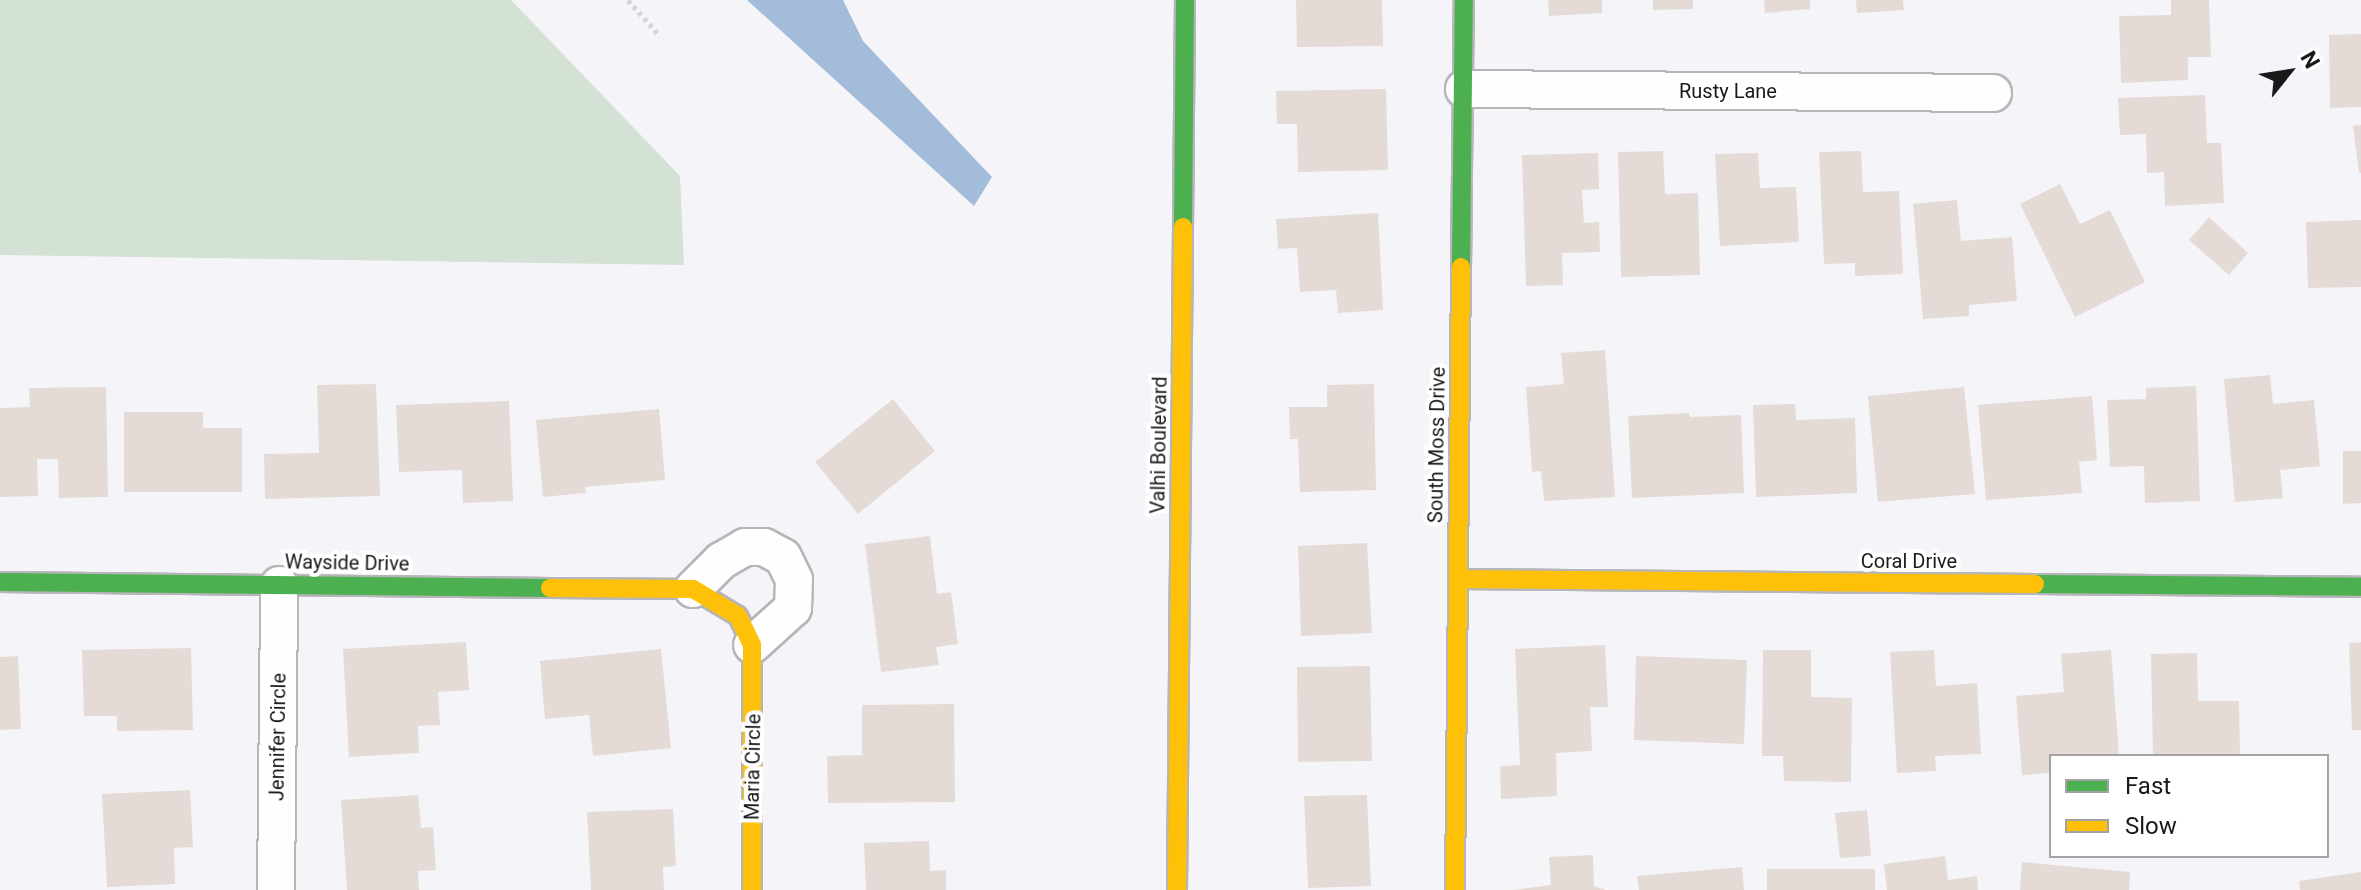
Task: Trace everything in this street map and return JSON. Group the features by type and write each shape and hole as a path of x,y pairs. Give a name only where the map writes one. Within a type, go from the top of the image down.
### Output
{"street":[{"name":"Valhi Boulevard","path":"1177,890 1185,0"},
{"name":"South Moss Drive","path":"1455,890 1464,0"},
{"name":"Rusty Lane","path":"1464,89 1993,93"},
{"path":"745,547 764,547 783,557 794,580 793,608 752,645 738,616 693,589 721,561 745,547"},
{"name":"Coral Drive","path":"1458,579 2361,587"},
{"name":"Wayside Drive","path":"0,582 693,589"},
{"name":"Jennifer Circle","path":"276,890 279,585"},
{"name":"Maria Circle","path":"752,645 752,890"}],"path":[{"path":"628,0 659,35"}],"green space":[{"path":"0,0 511,0 680,176 684,265 0,255"}],"water":[{"path":"747,0 843,0 863,41 992,177 974,206"}],"building":[{"path":"1296,0 1382,0 1383,46 1297,47"},
{"path":"1548,0 1602,0 1602,13 1549,16"},
{"path":"1653,0 1693,0 1693,9 1653,10"},
{"path":"1764,0 1810,0 1810,9 1765,13"},
{"path":"1856,0 1903,0 1904,10 1857,13"},
{"path":"2171,0 2209,0 2211,57 2188,57 2188,80 2121,83 2119,16 2171,15"},
{"path":"2361,34 2361,107 2330,108 2329,35"},
{"path":"1386,89 1388,170 1298,172 1297,124 1277,124 1276,91"},
{"path":"2205,95 2207,143 2221,143 2224,203 2165,206 2164,172 2147,173 2146,134 2120,135 2118,98"},
{"path":"2361,125 2361,173 2359,173 2353,126"},
{"path":"1663,151 1665,194 1698,193 1700,275 1621,277 1618,152"},
{"path":"1861,151 1863,192 1899,191 1903,274 1855,276 1855,263 1824,264 1819,152"},
{"path":"1598,153 1599,189 1582,190 1584,223 1599,222 1600,252 1562,253 1563,285 1526,286 1522,155"},
{"path":"1758,153 1760,188 1796,187 1799,242 1720,246 1715,154"},
{"path":"2060,184 2080,224 2110,210 2145,282 2075,317 2020,204"},
{"path":"1957,200 1961,241 2012,237 2017,301 1969,305 1969,316 1923,319 1913,204"},
{"path":"1378,213 1383,310 1338,313 1336,290 1300,292 1297,248 1278,249 1276,219"},
{"path":"2209,217 2248,253 2229,275 2189,240"},
{"path":"2361,220 2361,287 2308,288 2306,222"},
{"path":"1605,350 1615,497 1544,501 1541,471 1532,472 1526,387 1564,384 1561,353"},
{"path":"2270,375 2273,404 2314,400 2320,466 2280,470 2283,498 2235,502 2224,379"},
{"path":"376,384 380,496 265,499 264,454 319,453 317,385"},
{"path":"1374,384 1376,490 1300,492 1298,439 1290,439 1289,407 1327,407 1327,385"},
{"path":"2196,386 2200,501 2145,503 2144,466 2110,467 2107,400 2146,399 2146,388"},
{"path":"106,387 108,497 59,498 58,459 37,459 38,496 0,497 0,408 30,407 29,388"},
{"path":"1964,387 1975,494 1878,502 1868,396"},
{"path":"2092,396 2097,460 2079,462 2082,493 1986,500 1978,405"},
{"path":"893,399 935,451 858,514 815,462"},
{"path":"509,401 513,501 463,503 462,470 399,472 396,405"},
{"path":"1795,404 1796,420 1855,418 1857,493 1756,497 1753,405"},
{"path":"659,409 665,480 585,487 586,493 543,497 536,420"},
{"path":"124,412 203,412 203,428 242,428 242,492 124,492"},
{"path":"1689,413 1690,417 1741,415 1744,493 1632,498 1628,416"},
{"path":"2343,451 2361,451 2361,503 2343,504"},
{"path":"930,536 937,594 951,592 958,644 936,647 939,665 881,672 865,544"},
{"path":"1367,543 1372,633 1301,636 1298,546"},
{"path":"466,642 469,690 438,692 440,725 418,726 419,753 349,757 343,649"},
{"path":"2361,642 2361,730 2352,730 2349,643"},
{"path":"1605,645 1608,707 1590,707 1592,751 1556,753 1557,796 1501,799 1500,766 1520,765 1515,649"},
{"path":"191,648 193,730 117,731 117,716 84,716 82,650"},
{"path":"661,649 671,748 593,756 589,715 545,719 540,661"},
{"path":"1763,650 1811,650 1811,697 1852,698 1851,782 1784,781 1783,756 1762,756"},
{"path":"1934,650 1936,686 1977,683 1981,754 1935,756 1936,771 1897,773 1890,652"},
{"path":"2111,650 2119,754 2049,754 2049,773 2022,775 2016,696 2064,692 2061,654"},
{"path":"2197,653 2198,701 2239,701 2240,754 2153,754 2151,654"},
{"path":"18,656 21,729 0,730 0,657"},
{"path":"1636,656 1747,660 1744,744 1634,740"},
{"path":"1370,666 1372,761 1298,762 1297,667"},
{"path":"954,704 955,802 828,803 827,756 862,755 862,705"},
{"path":"190,790 193,847 174,848 175,884 107,887 102,794"},
{"path":"418,795 421,828 433,827 436,870 418,871 419,890 347,890 341,800"},
{"path":"1367,795 1371,886 1308,888 1304,796"},
{"path":"673,809 676,866 663,867 664,890 591,890 587,812"},
{"path":"1867,810 1871,856 1840,858 1835,813"},
{"path":"929,841 930,871 946,870 946,890 866,890 864,843"},
{"path":"1593,855 1594,886 1606,890 1513,890 1551,885 1549,857"},
{"path":"1945,856 1948,880 1977,876 1978,890 1887,890 1884,864"},
{"path":"2022,862 2130,872 2129,890 2020,890"},
{"path":"1742,867 1744,890 1639,890 1637,876"},
{"path":"1767,869 1875,869 1875,890 1767,890"},
{"path":"2361,872 2361,890 2300,890 2299,881"}],"traffic: fast":[{"path":"1183,227 1185,0"},
{"path":"1461,267 1464,0"},
{"path":"0,582 550,588"},
{"path":"2035,584 2361,587"}],"traffic: slow":[{"path":"1177,890 1183,227"},
{"path":"1455,890 1461,267"},
{"path":"1458,579 2035,584"},
{"path":"550,588 693,589 738,616 752,645 752,890"}]}
